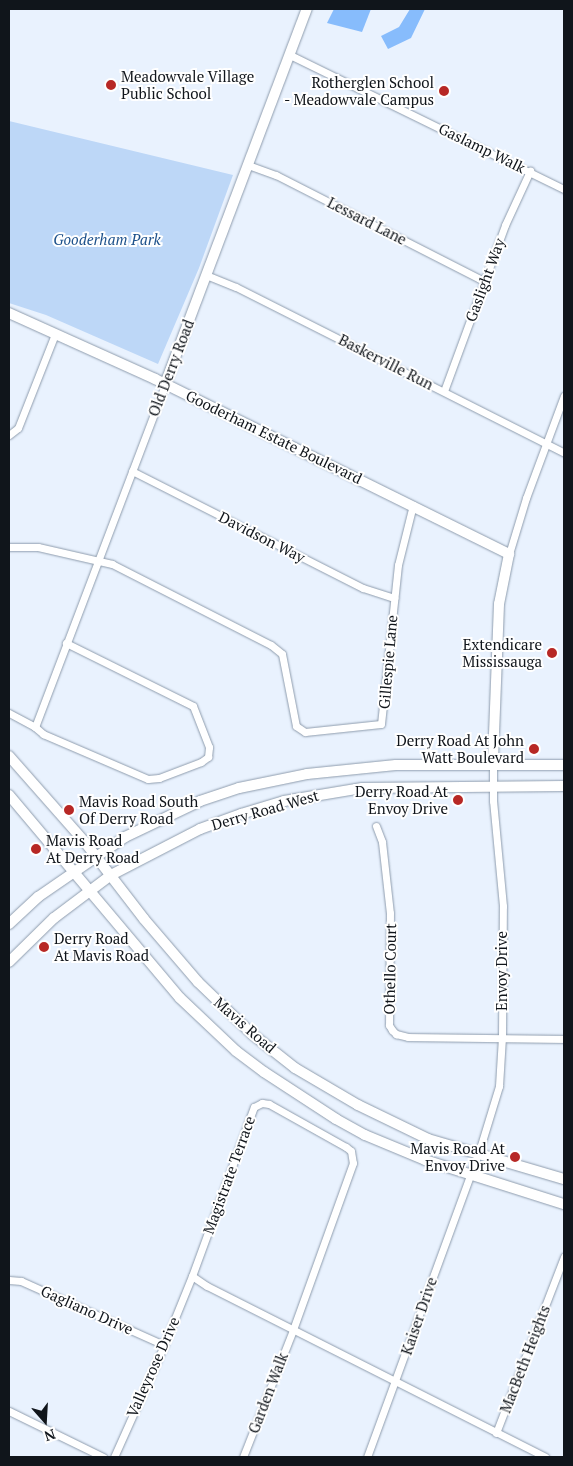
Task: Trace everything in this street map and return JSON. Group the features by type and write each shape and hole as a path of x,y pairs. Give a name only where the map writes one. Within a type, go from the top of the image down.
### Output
{"main road":[{"name":"Old Derry Road","path":"166,384 307,9"},
{"name":"Gooderham Estate Boulevard","path":"9,313 166,384 509,554"},
{"path":"493,763 499,604 509,554"},
{"name":"Mavis Road","path":"9,756 96,857 144,919 198,982 252,1034 295,1068 358,1105 428,1139 564,1179"},
{"name":"Derry Road West","path":"9,924 38,897 132,834 192,805 248,786 307,774 387,766 493,763 564,765"},
{"name":"Derry Road West","path":"9,962 54,918 111,875 200,829 284,801 362,788 564,786"},
{"name":"Mavis Road","path":"9,795 180,998 236,1051 264,1072 321,1110 365,1135 425,1160 564,1204"}],"street":[{"name":"Gaslamp Walk","path":"290,55 564,189"},
{"name":"Lessard Lane","path":"248,165 276,175 484,281"},
{"name":"Gaslight Way","path":"444,391 505,225 530,171"},
{"name":"Baskerville Run","path":"206,275 236,287 564,453"},
{"path":"9,435 18,428 55,334"},
{"name":"Old Derry Road","path":"35,727 166,384"},
{"path":"509,554 526,498 564,396"},
{"name":"Davidson Way","path":"132,471 363,588 394,598"},
{"name":"Gillespie Lane","path":"98,561 112,564 271,645 282,654 296,726 305,732 381,724 398,565 412,505"},
{"path":"9,547 38,547 98,561"},
{"path":"9,713 35,727 43,734 148,779 159,778 201,762 208,757 209,747 193,706 66,643"},
{"name":"Envoy Drive","path":"470,1174 499,1086 502,1038 503,906 493,786 493,763"},
{"name":"Othello Court","path":"376,826 382,842 390,913 389,1025 396,1034 408,1037 564,1039"},
{"name":"Magistrate Terrace","path":"192,1276 254,1107 269,1104 346,1147 353,1163 293,1330"},
{"name":"Kaiser Drive","path":"367,1457 470,1174"},
{"name":"MacBeth Heights","path":"496,1433 564,1257"},
{"path":"192,1276 207,1286 545,1457"},
{"name":"Valleyrose Drive","path":"114,1457 164,1345 192,1276"},
{"name":"Gagliano Drive","path":"9,1280 21,1281 164,1345"},
{"name":"Garden Walk","path":"243,1457 293,1330"},
{"path":"9,1411 103,1457"}],"green space":[{"name":"Gooderham Park","path":"9,121 233,175 199,268 158,364 46,315 9,303"}],"shaded area":[{"path":"334,9 371,9 362,32 327,23"},
{"path":"410,9 425,9 411,38 388,49 381,36 399,27"}],"place":[{"name":"Meadowvale Village Public School","path":"111,85"},
{"name":"Rotherglen School - Meadowvale Campus","path":"444,91"},
{"name":"Extendicare Mississauga","path":"552,653"},
{"name":"Derry Road At John Watt Boulevard","path":"534,749"},
{"name":"Derry Road At Envoy Drive","path":"458,800"},
{"name":"Mavis Road South Of Derry Road","path":"69,810"},
{"name":"Mavis Road At Derry Road","path":"36,849"},
{"name":"Derry Road At Mavis Road","path":"44,947"},
{"name":"Mavis Road At Envoy Drive","path":"515,1157"}]}
